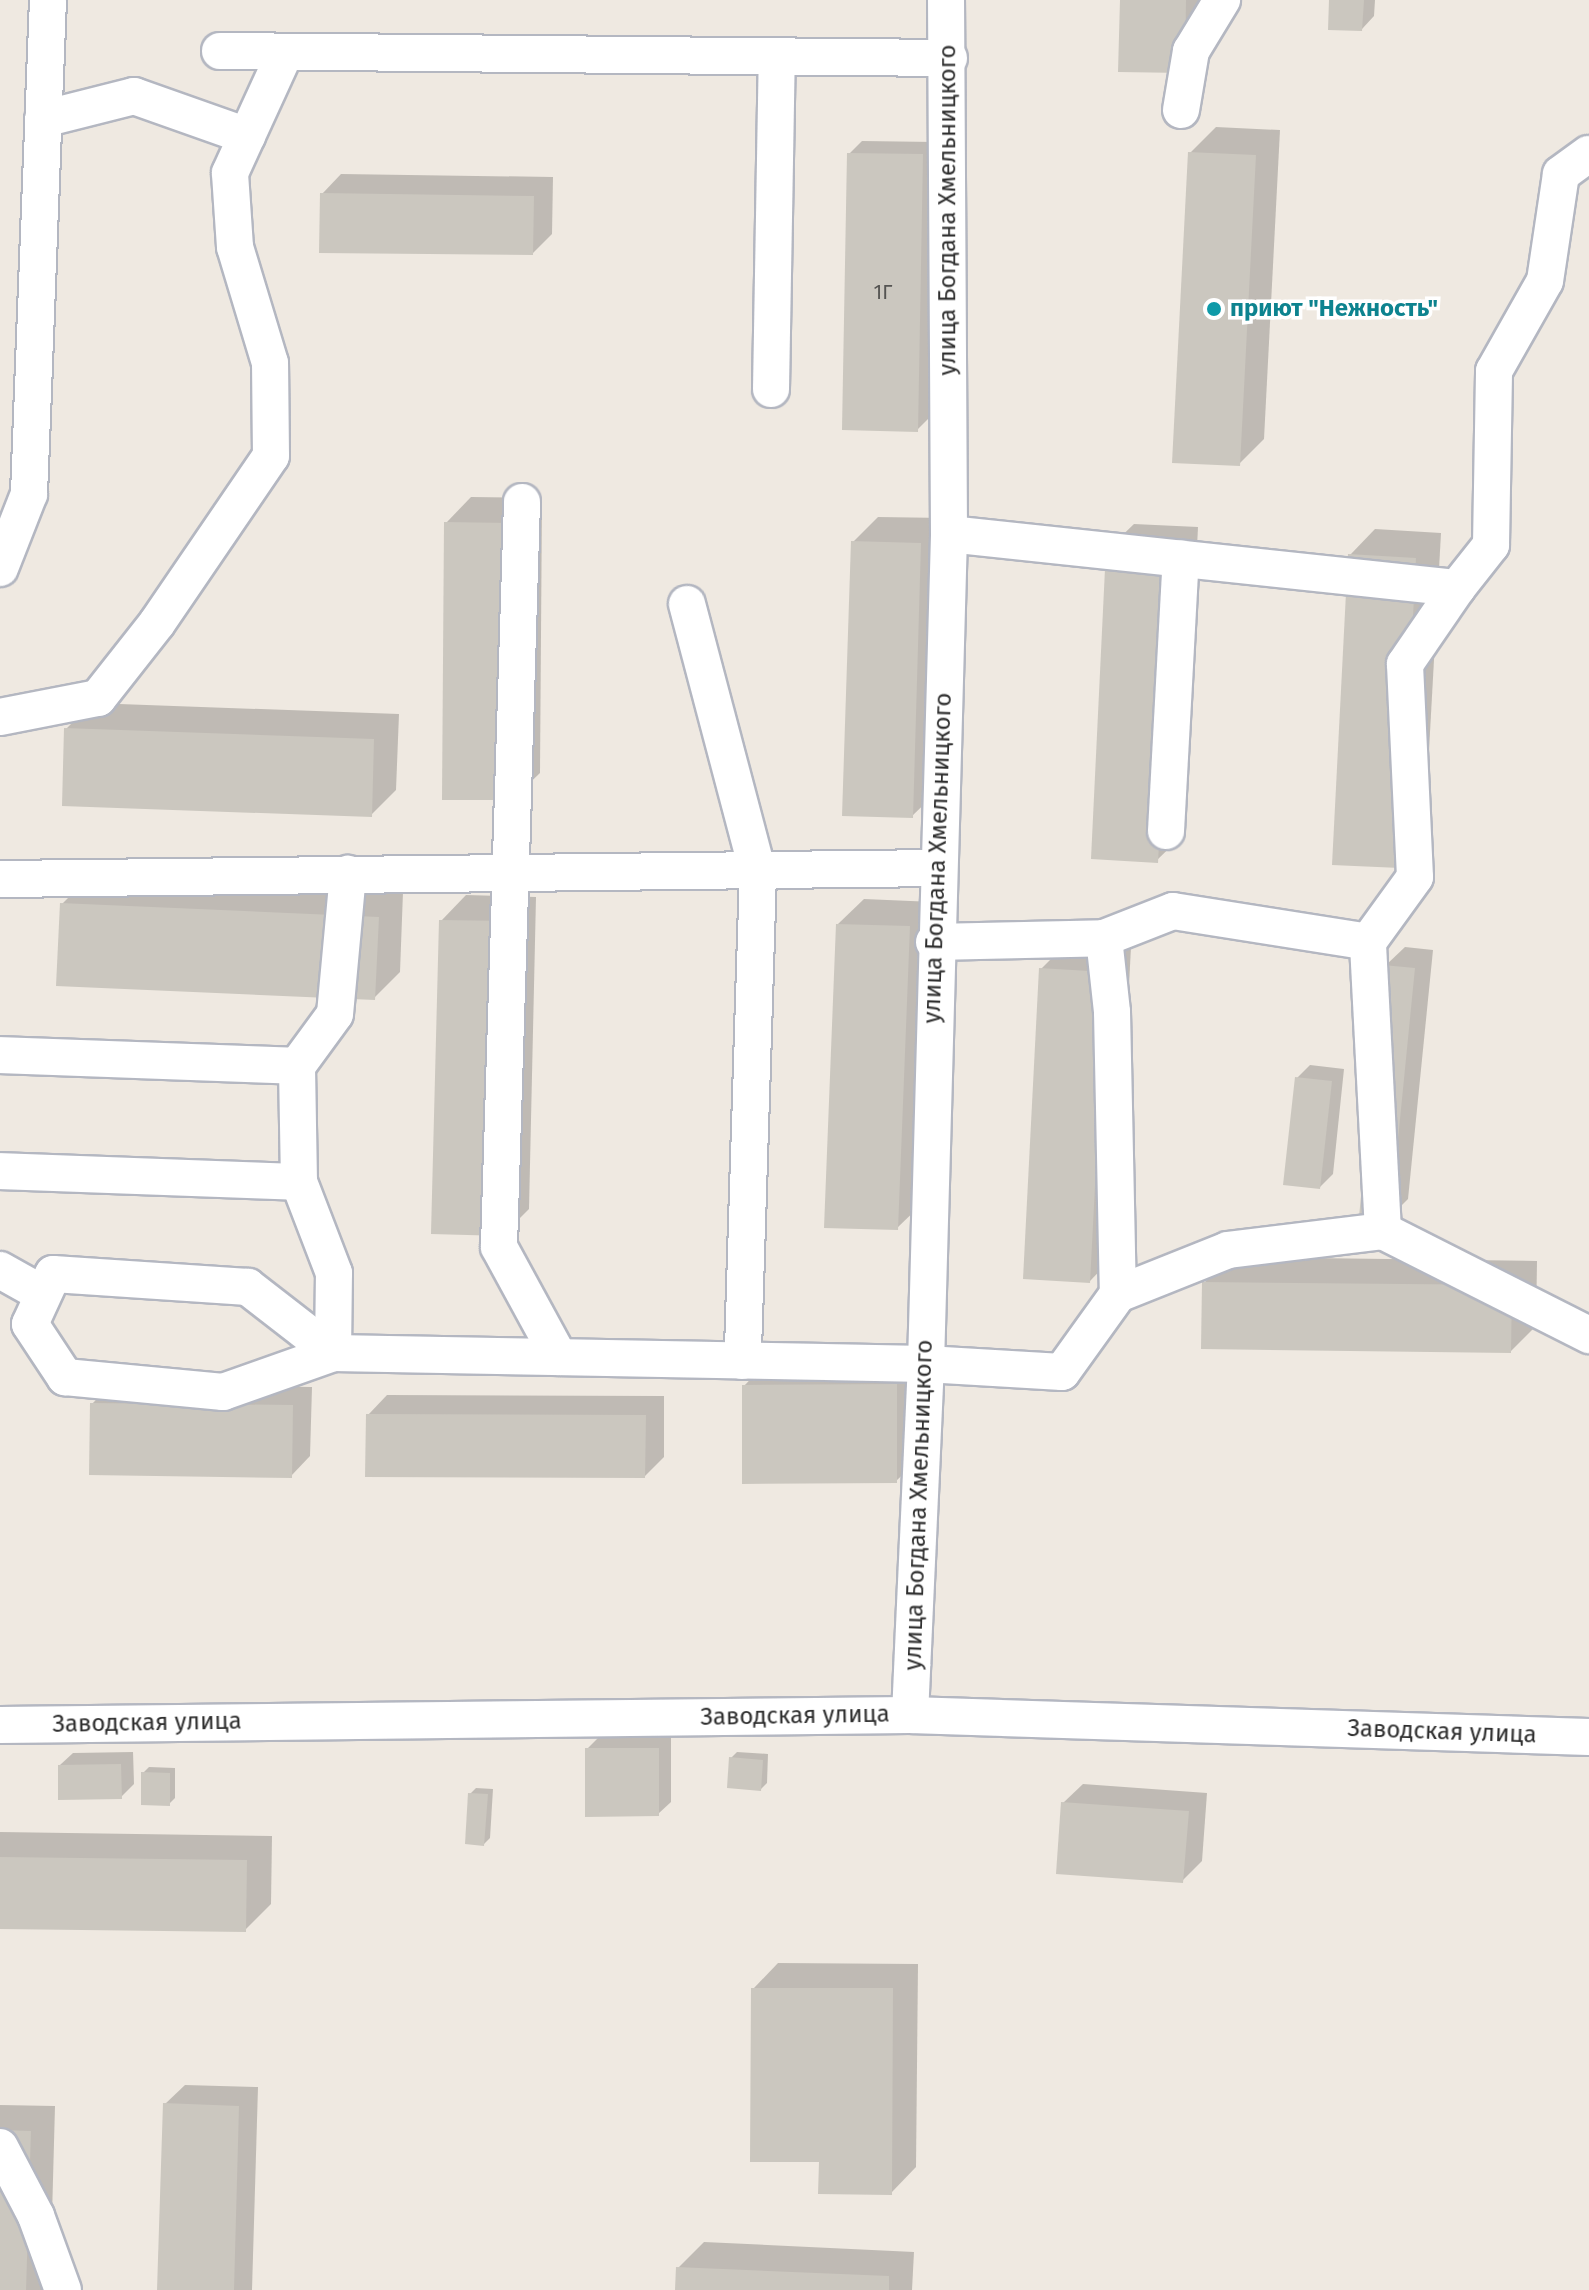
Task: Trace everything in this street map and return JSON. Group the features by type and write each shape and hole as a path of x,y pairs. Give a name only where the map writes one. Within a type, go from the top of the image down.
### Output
{"street":[{"path":"0,568 29,494 48,0"},
{"name":"улица Богдана Хмельницкого","path":"910,1715 926,1364 934,942 949,534 949,58 946,0"},
{"path":"1181,110 1191,51 1222,0"},
{"path":"220,51 949,58"},
{"path":"0,717 98,698 157,623 271,456 270,363 235,247 230,173 285,53"},
{"path":"771,389 777,57"},
{"path":"43,119 134,96 247,136"},
{"path":"1383,1231 1368,942 1415,877 1405,664 1491,545 1494,371 1545,281 1561,174 1589,154"},
{"path":"522,502 513,874 499,1247 559,1357"},
{"path":"949,534 1457,588"},
{"path":"1166,831 1181,558"},
{"path":"687,604 758,873 743,1361"},
{"path":"0,879 758,873 937,868"},
{"path":"333,1353 334,1273 299,1182 297,1066 335,1014 348,874"},
{"path":"934,942 1104,938 1173,911 1368,942"},
{"path":"1104,938 1112,1012 1118,1294"},
{"path":"0,1055 297,1066"},
{"path":"0,1171 299,1182"},
{"path":"333,1353 248,1287 53,1274 30,1324 65,1377 223,1392 333,1353 926,1364 1062,1372 1118,1294 1228,1250 1383,1231 1589,1335"},
{"path":"0,1270 43,1294"},
{"name":"Заводская улица","path":"0,1725 910,1715 1589,1737"},
{"path":"0,2147 36,2216 63,2290"}],"building":[{"path":"1120,0 1186,0 1185,73 1118,72"},
{"path":"1329,0 1364,0 1362,31 1328,30"},
{"name":"приют \"Нежность\"","path":"1188,152 1256,155 1240,466 1172,463"},
{"path":"847,153 923,154 918,432 842,430"},
{"path":"320,193 534,196 533,255 319,253"},
{"path":"444,522 517,523 515,800 442,800"},
{"path":"851,541 921,543 913,818 842,816"},
{"path":"1106,548 1174,552 1158,863 1091,859"},
{"path":"1348,554 1416,558 1400,868 1332,865"},
{"path":"64,728 374,739 372,817 62,806"},
{"path":"60,903 379,917 375,1000 56,986"},
{"path":"439,920 511,921 504,1236 431,1234"},
{"path":"836,924 910,926 898,1230 824,1228"},
{"path":"1383,965 1415,968 1390,1220 1359,1217"},
{"path":"1039,968 1106,972 1090,1283 1023,1279"},
{"path":"1295,1077 1332,1081 1320,1189 1283,1185"},
{"path":"1202,1282 1512,1285 1511,1353 1201,1349"},
{"path":"897,1384 897,1483 742,1484 742,1385"},
{"path":"90,1403 293,1405 292,1478 89,1475"},
{"path":"366,1414 646,1415 645,1478 365,1477"},
{"path":"585,1748 659,1748 659,1816 585,1817"},
{"path":"729,1757 763,1760 761,1791 727,1788"},
{"path":"121,1764 122,1799 58,1800 58,1765"},
{"path":"141,1772 170,1773 170,1806 141,1805"},
{"path":"468,1793 488,1794 484,1846 465,1844"},
{"path":"1061,1802 1189,1811 1183,1883 1056,1874"},
{"path":"0,1857 247,1860 246,1932 0,1929"},
{"path":"751,1988 893,1988 892,2195 818,2194 819,2162 750,2162"},
{"path":"163,2103 239,2106 234,2290 157,2290"},
{"path":"0,2130 31,2131 26,2290 0,2290"},
{"path":"676,2267 889,2276 889,2290 675,2290"}],"place":[{"name":"приют \"Нежность\"","path":"1214,309"}]}
